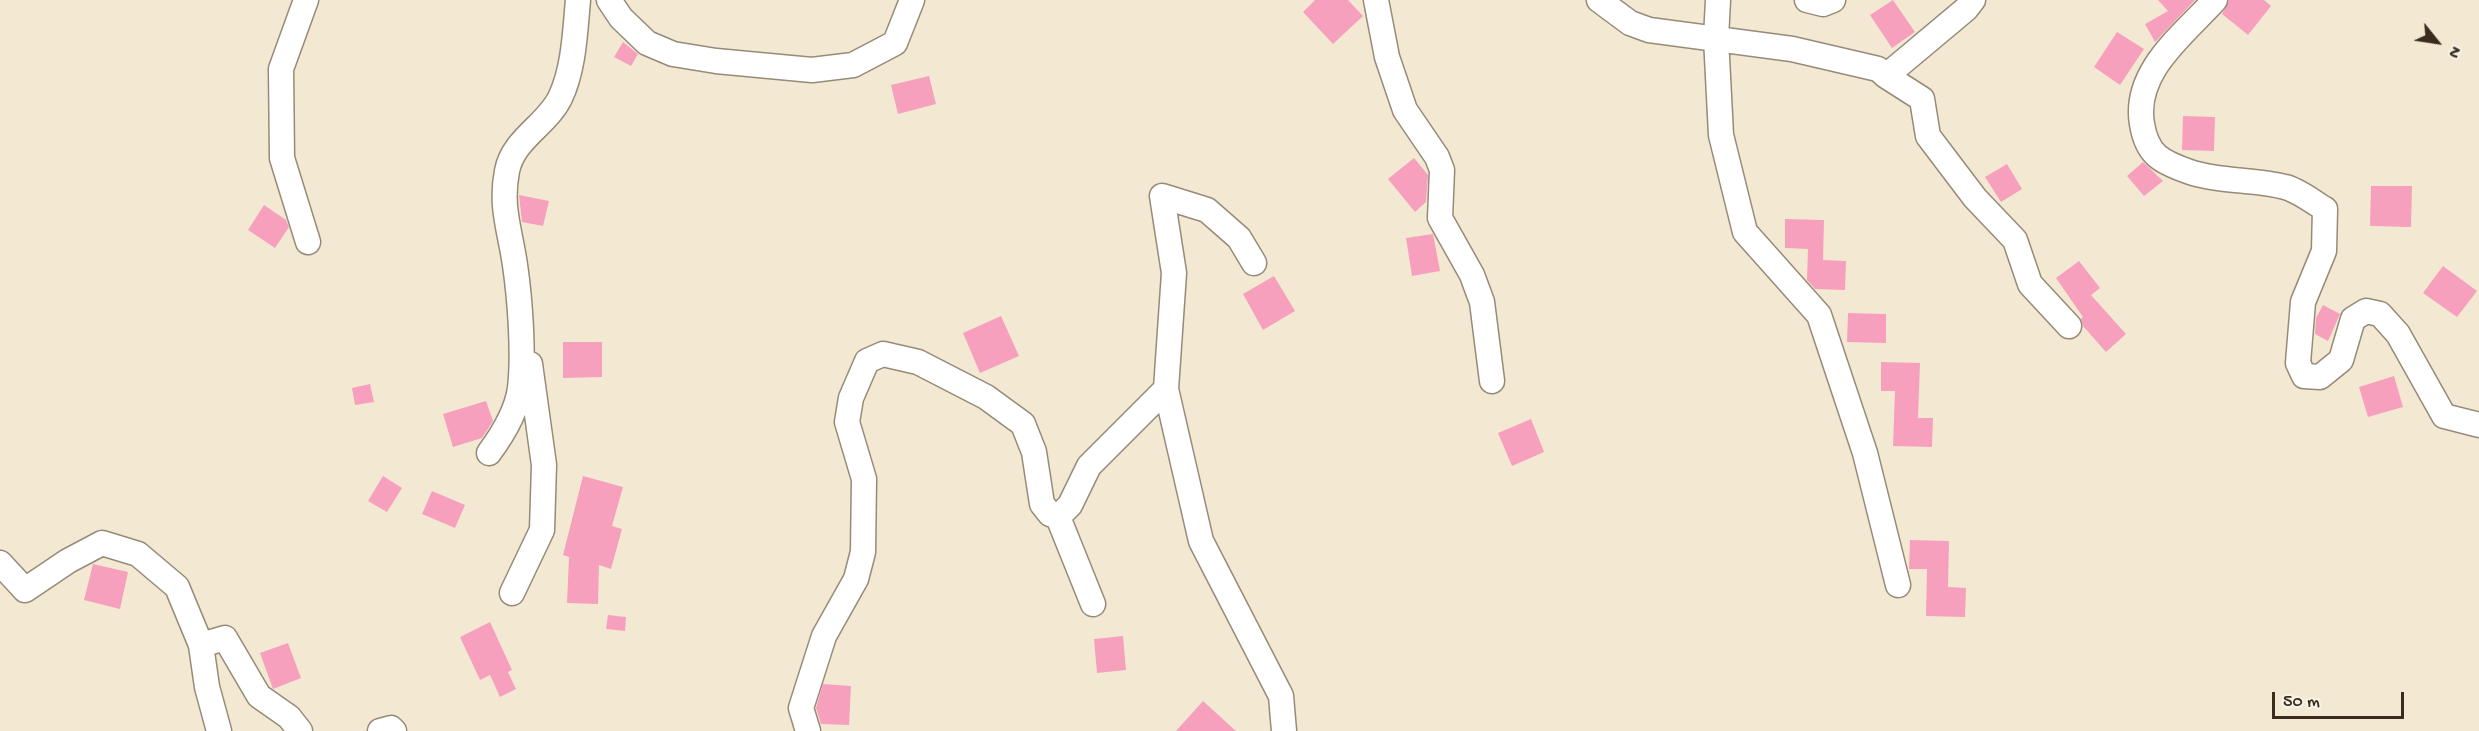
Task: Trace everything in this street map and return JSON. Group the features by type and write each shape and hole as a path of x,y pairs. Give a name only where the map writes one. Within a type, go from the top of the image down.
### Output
{"street":[{"path":"306,0 281,69 281,91 282,158 308,242"},
{"path":"489,453 504,432 520,388 520,326 515,265 503,205 507,168 520,142 539,126 559,99 574,43 578,0"},
{"path":"609,0 633,32 662,51 716,61 812,70 853,65 895,43 912,0"},
{"path":"1376,0 1387,57 1405,110 1437,156 1442,170 1440,218 1472,275 1482,302 1492,381"},
{"path":"1599,0 1630,23 1649,30 1792,49 1878,69 1922,99 1928,136 1975,198 2015,240 2030,284 2069,326"},
{"path":"1718,0 1716,39 1721,135 1745,232 1819,315 1865,453 1898,585"},
{"path":"1807,0 1823,4 1833,0"},
{"path":"1886,76 1966,9 1973,0"},
{"path":"2215,0 2163,57 2145,82 2139,108 2144,141 2155,157 2191,172 2287,187 2325,209 2324,251 2303,302 2298,363 2304,376 2320,377 2341,360 2353,319 2366,311 2379,315 2398,334 2444,416 2479,425"},
{"path":"1254,263 1239,238 1207,210 1162,196 1174,273 1166,389 1202,541 1281,696 1284,731"},
{"path":"512,593 542,530 544,465 533,377 520,326"},
{"path":"808,731 801,708 804,698 824,636 856,579 863,552 864,479 847,422 851,398 867,361 884,354 918,362 986,397 1023,424 1034,452 1042,504 1050,514 1058,517 1093,604"},
{"path":"1058,517 1070,505 1089,466 1166,389"},
{"path":"0,563 25,590 68,561 102,543 138,554 177,587 201,645 207,687 219,731"},
{"path":"201,645 225,638 258,696 289,717 300,731"},
{"path":"380,731 391,728 394,731"}],"building":[{"path":"1315,0 1348,0 1363,16 1333,44 1303,12"},
{"path":"1893,0 1915,32 1892,48 1870,15"},
{"path":"2158,0 2195,0 2155,42 2145,24 2168,11"},
{"path":"2229,0 2264,0 2271,6 2248,35 2222,14"},
{"path":"2117,32 2144,49 2120,85 2094,67"},
{"path":"623,42 638,54 631,66 614,57"},
{"path":"929,76 936,104 898,114 891,85"},
{"path":"2183,116 2215,117 2214,151 2182,150"},
{"path":"1414,158 1428,175 1426,202 1415,212 1388,179"},
{"path":"2143,162 2163,181 2144,196 2127,176"},
{"path":"2007,164 2022,189 2001,202 1985,177"},
{"path":"2371,186 2412,186 2411,227 2370,226"},
{"path":"519,195 549,201 543,226 522,222"},
{"path":"264,205 286,220 289,227 275,248 248,230"},
{"path":"1785,219 1824,220 1823,260 1846,261 1845,290 1815,289 1807,280 1808,249 1785,248"},
{"path":"1433,234 1440,271 1412,276 1406,238"},
{"path":"2079,261 2100,288 2091,295 2126,334 2106,352 2083,326 2081,319 2083,317 2056,278"},
{"path":"2443,266 2477,291 2457,317 2423,293"},
{"path":"1274,276 1295,311 1263,330 1243,294"},
{"path":"2323,305 2340,314 2328,341 2315,334 2316,318"},
{"path":"1848,313 1886,314 1886,343 1847,342"},
{"path":"1001,316 1019,356 980,373 963,333"},
{"path":"563,342 602,342 602,377 563,378"},
{"path":"1881,362 1920,363 1918,418 1933,418 1932,447 1893,446 1895,391 1881,391"},
{"path":"2394,376 2403,407 2368,417 2359,387"},
{"path":"370,384 374,402 355,405 352,388"},
{"path":"486,401 493,421 482,438 453,447 443,414"},
{"path":"1531,419 1544,452 1512,466 1498,433"},
{"path":"383,476 402,488 387,512 368,501"},
{"path":"583,476 623,487 612,526 622,529 611,569 599,565 598,604 567,603 569,557 563,555"},
{"path":"432,491 465,505 455,528 422,514"},
{"path":"1910,540 1949,541 1948,587 1966,588 1965,617 1926,616 1927,569 1909,569"},
{"path":"93,564 128,572 120,609 84,600"},
{"path":"608,615 626,617 625,631 606,629"},
{"path":"490,622 512,670 508,672 516,689 500,697 490,675 480,680 460,637"},
{"path":"1123,636 1126,670 1097,673 1094,639"},
{"path":"288,643 301,678 273,689 260,653"},
{"path":"823,684 851,686 849,725 821,724 816,708"},
{"path":"1203,701 1236,731 1176,731"}]}
